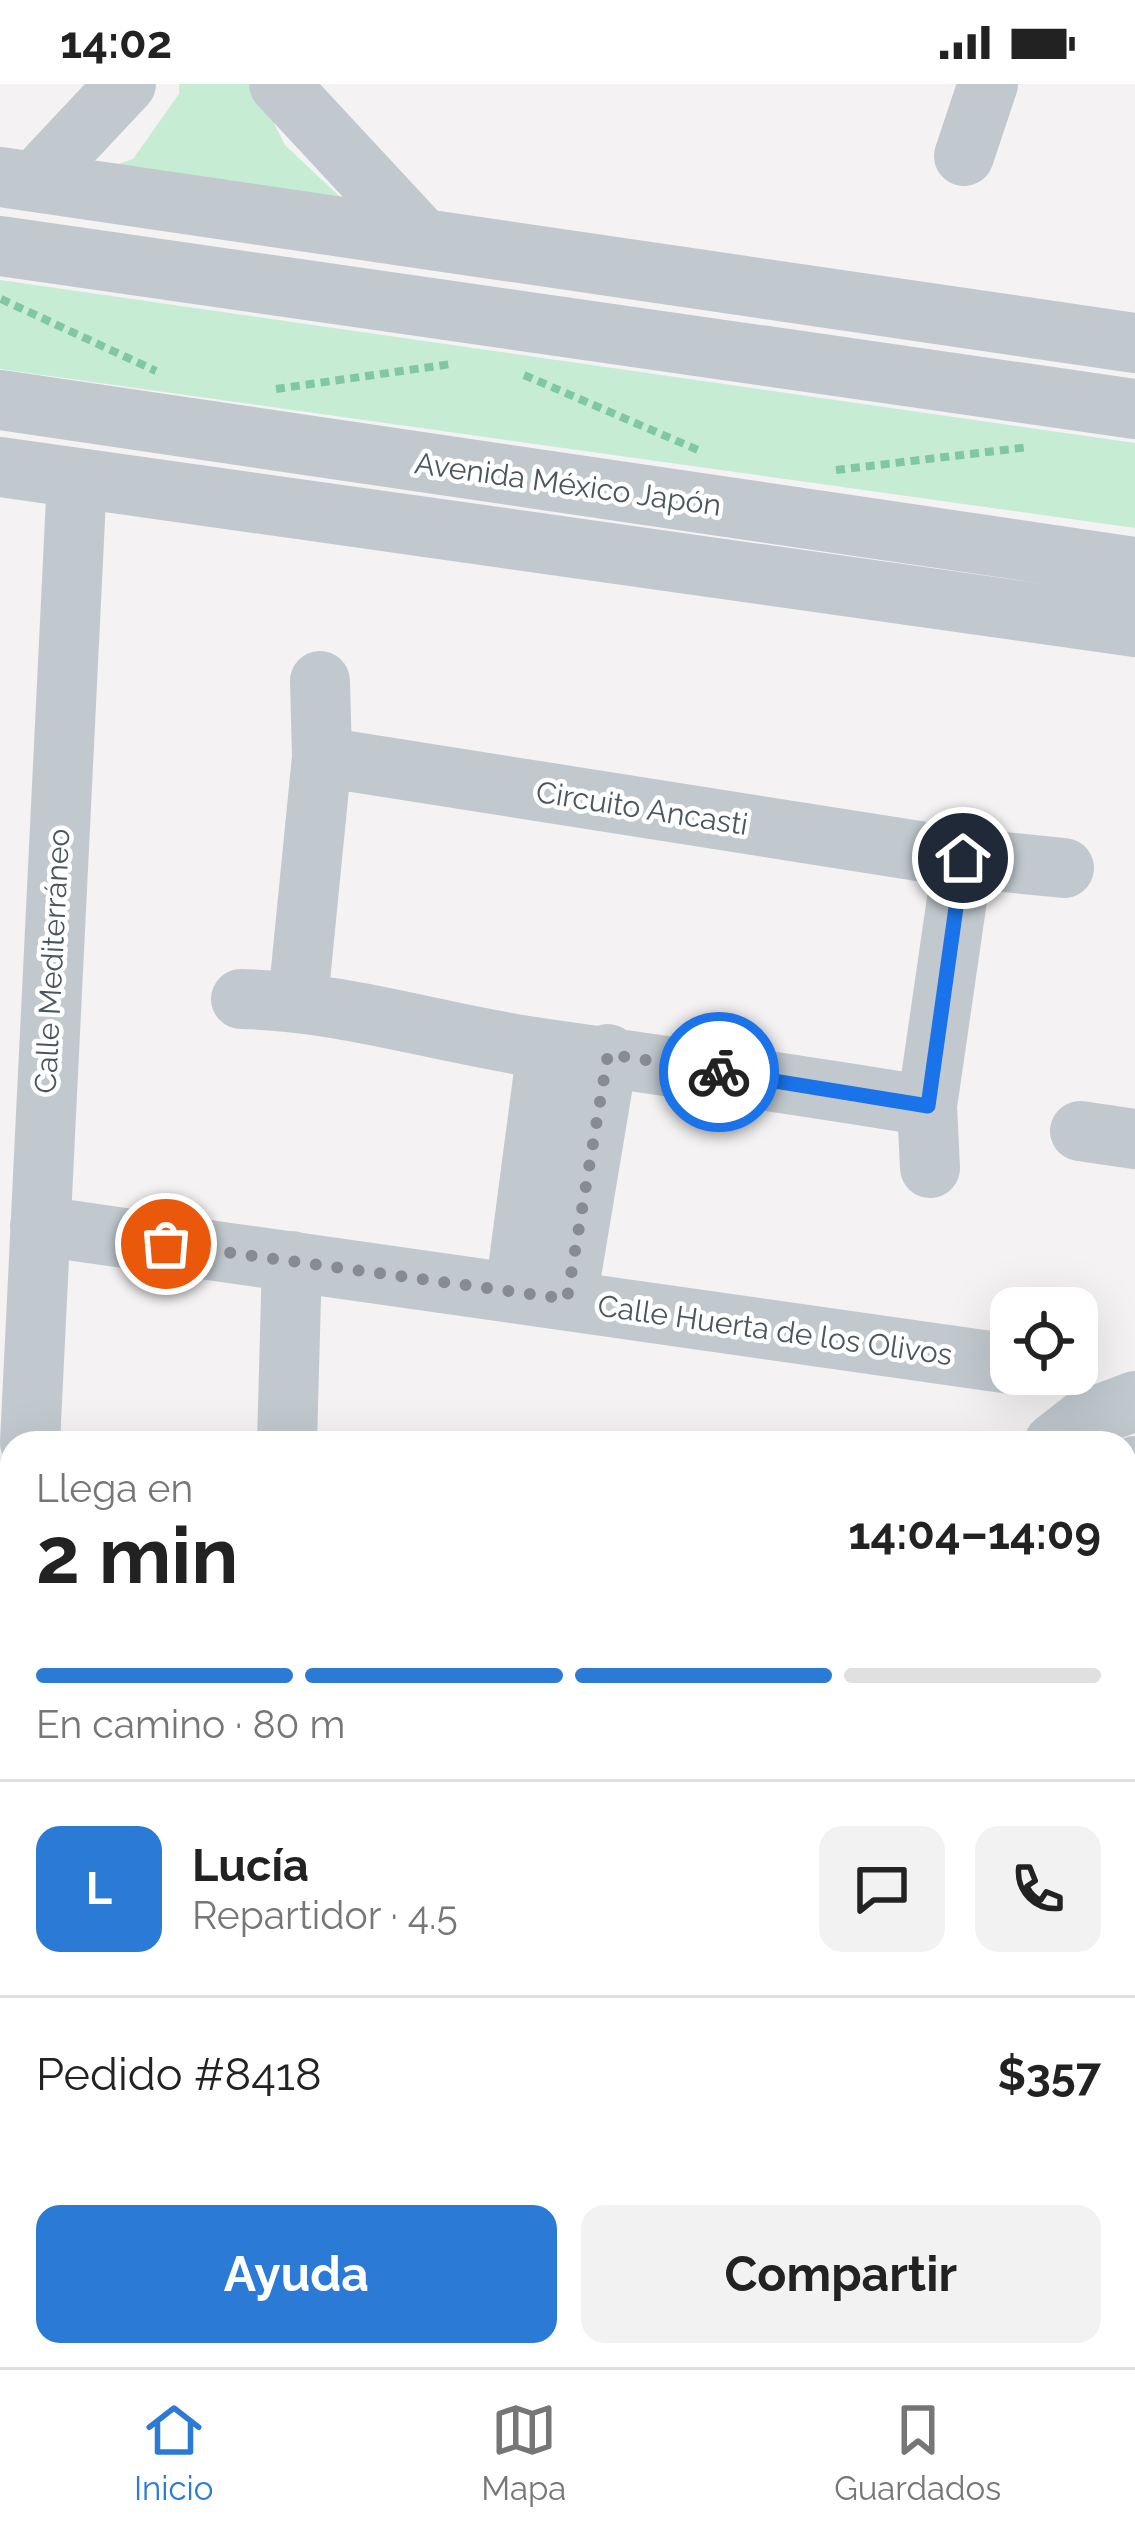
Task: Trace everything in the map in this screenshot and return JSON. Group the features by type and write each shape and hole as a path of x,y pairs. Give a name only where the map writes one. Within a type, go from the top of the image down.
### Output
{"street":[{"path":"17,179 126,84"},
{"path":"279,84 422,238"},
{"path":"964,156 988,84"},
{"path":"17,179 1135,343"},
{"path":"0,247 1135,409"},
{"path":"984,387 994,322"},
{"name":"Avenida México Japón","path":"0,400 1135,567"},
{"name":"Avenida México Japón","path":"0,467 1135,627"},
{"name":"Calle Mediterráneo","path":"31,1431 40,1226 26,964 76,478"},
{"path":"320,681 322,757 269,1000 547,1049 608,1054 928,1106"},
{"name":"Circuito Ancasti","path":"322,757 963,858 1064,868"},
{"path":"930,1168 928,1106 963,858"},
{"path":"541,1295 547,1049"},
{"path":"541,1295 608,1054"},
{"name":"Calle Huerta de los Olivos","path":"40,1226 990,1361"},
{"path":"287,1431 292,1261"},
{"path":"1098,1377 1135,1383"},
{"path":"1069,1431 1082,1421 1135,1401"}],"path":[{"path":"0,298 164,375"},
{"path":"267,390 455,364"},
{"path":"505,368 710,455"},
{"path":"829,471 1036,446"}],"green space":[{"path":"179,84 254,84 285,145 357,213 93,173 133,159 179,94"},
{"path":"0,280 1135,443 1135,528 0,369"}],"way so far":[{"path":"166,1244 567,1299 608,1054 719,1072"}],"route":[{"path":"719,1072 928,1106 963,858"}]}
